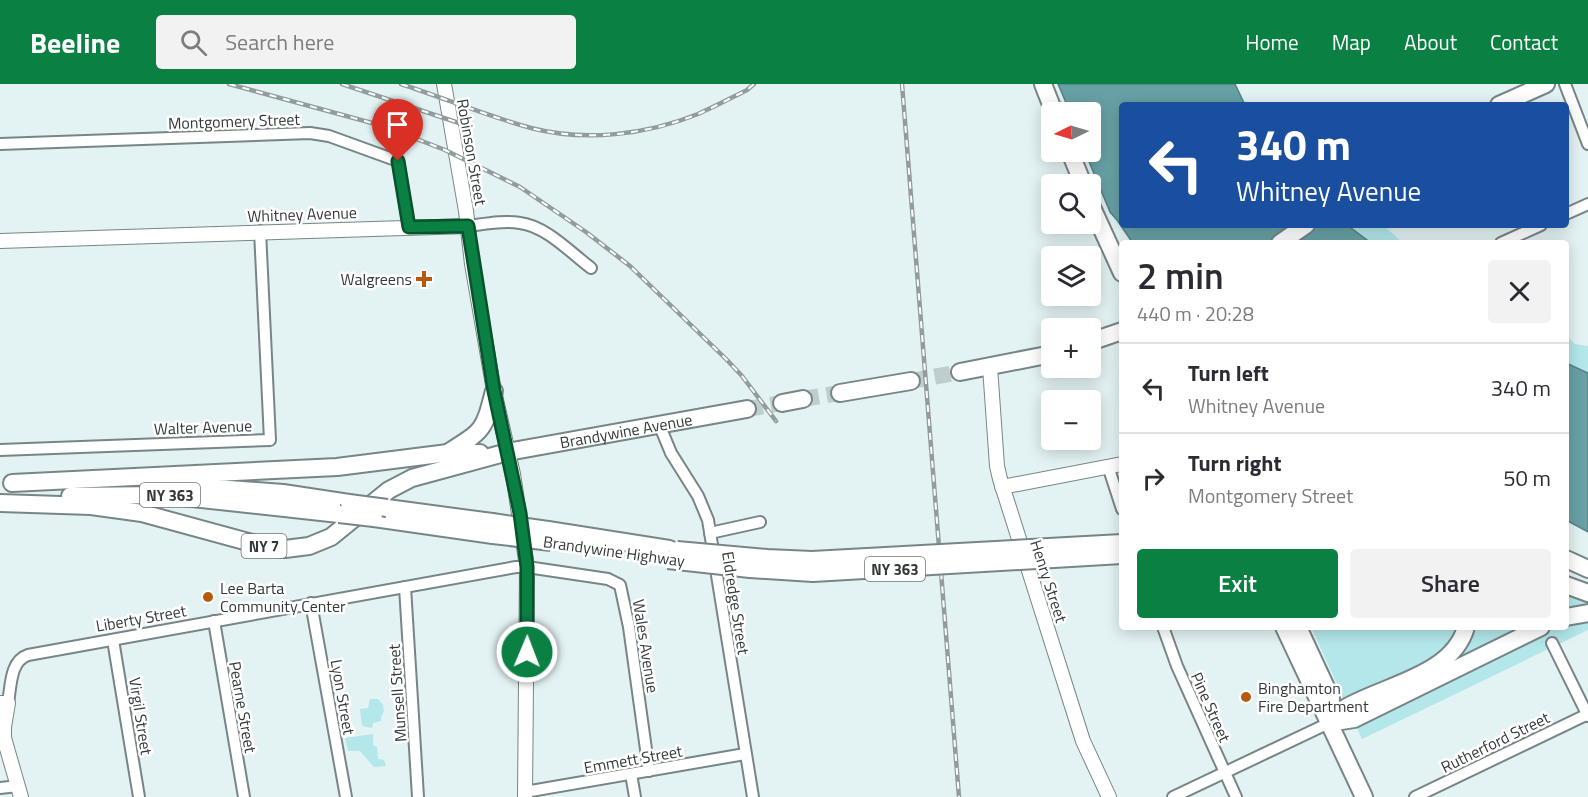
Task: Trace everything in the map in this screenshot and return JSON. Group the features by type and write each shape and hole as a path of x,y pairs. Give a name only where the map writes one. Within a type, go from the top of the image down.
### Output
{"main road":[{"path":"1043,84 1050,102"},
{"path":"1506,102 1546,84"},
{"path":"1101,227 1119,266"},
{"path":"1284,240 1302,228"},
{"path":"1101,338 1119,332"},
{"path":"960,372 1041,356"},
{"path":"840,393 911,381"},
{"path":"448,453 480,431 494,391"},
{"path":"782,403 803,399"},
{"name":"Brandywine Avenue","path":"508,452 747,409"},
{"name":"NY 7","path":"6,483 337,466 448,453 508,452"},
{"name":"NY 7","path":"0,501 142,513 263,546 298,548 331,537 400,483 428,473 508,452"},
{"name":"Brandywine Highway","path":"6,483 172,484 283,493 344,508"},
{"name":"Brandywine Highway","path":"0,501 81,495 164,495 344,508 550,536 750,569 819,573 1119,555"},
{"name":"Brandywine Highway","path":"668,554 812,560 1119,543"},
{"path":"1569,560 1588,570"},
{"path":"1569,567 1588,575"},
{"path":"1569,586 1588,593"},
{"path":"1569,616 1588,613"},
{"path":"1285,630 1364,797"},
{"path":"1299,630 1331,698 1329,723"},
{"path":"1329,723 1347,708 1439,663 1452,652 1463,638 1465,630"},
{"path":"1329,723 1354,719 1535,630"}],"street":[{"name":"Robinson Street","path":"444,84 494,391 520,513 527,567 525,795"},
{"path":"1565,84 1588,144"},
{"name":"Montgomery Street","path":"0,144 309,133 329,136 398,161 409,227"},
{"path":"1569,213 1588,204"},
{"name":"Whitney Avenue","path":"0,241 468,226 508,222 525,224 550,237 591,268"},
{"path":"1508,240 1534,228"},
{"name":"Walter Avenue","path":"0,450 270,440 260,231"},
{"name":"Henry Street","path":"990,367 997,466 1002,487 1083,741 1109,797"},
{"name":"Eldredge Street","path":"659,424 671,453 703,507 710,533 753,797"},
{"path":"1002,487 1115,465 1119,490"},
{"path":"710,533 760,522"},
{"name":"Liberty Street","path":"4,703 15,665 22,657 311,603 516,567 527,567"},
{"name":"Wales Avenue","path":"527,567 608,579 620,585 649,771"},
{"name":"Munsell Street","path":"405,587 418,797"},
{"name":"Lyon Street","path":"311,603 346,797"},
{"name":"Pearne Street","path":"214,621 221,674 244,797"},
{"name":"Pine Street","path":"1164,630 1177,666 1236,797"},
{"name":"Virgil Street","path":"113,640 139,797"},
{"path":"1552,643 1588,715"},
{"path":"0,788 19,792 4,738 4,703"},
{"name":"Rutherford Street","path":"1415,797 1588,715"},
{"path":"1173,797 1329,723"},
{"name":"Emmett Street","path":"525,795 746,754"},
{"path":"631,774 635,797"}],"shaded area":[{"path":"1058,84 1235,84 1244,102 1119,102 1119,223 1110,212 1101,190 1101,174 1094,174 1089,162 1101,162 1101,102 1066,102"},
{"path":"1122,228 1351,228 1367,240 1131,240"},
{"path":"1351,228 1386,228 1400,240 1367,240"},
{"path":"1569,338 1575,344 1588,346 1588,373 1569,364"},
{"path":"1569,364 1588,373 1588,532 1569,522"},
{"path":"1569,576 1588,587 1588,630 1362,739 1312,630 1569,630"},
{"path":"370,699 378,699 384,711 381,721 373,723 372,728 362,726 360,709 368,708"},
{"path":"373,734 373,745 377,747 378,759 384,760 386,766 374,767 360,751 348,751 345,738"}],"tunnel":[{"path":"911,381 960,372"},
{"path":"803,399 840,393"},
{"path":"747,409 782,403"}],"railway":[{"path":"229,84 383,126 445,150 520,187 586,232 630,266 727,360 776,421"},
{"path":"342,84 471,127"},
{"path":"401,84 531,128 573,135 615,134 658,127 698,114 747,90 754,84"},
{"path":"902,84 959,797"}],"place":[{"name":"Walgreens","path":"424,279"},
{"name":"Lee Barta Community Center","path":"208,597"},
{"name":"Binghamton Fire Department","path":"1246,697"}],"route":[{"path":"398,161 409,227 468,226 472,264 494,391 520,513 528,582 527,652"}]}
